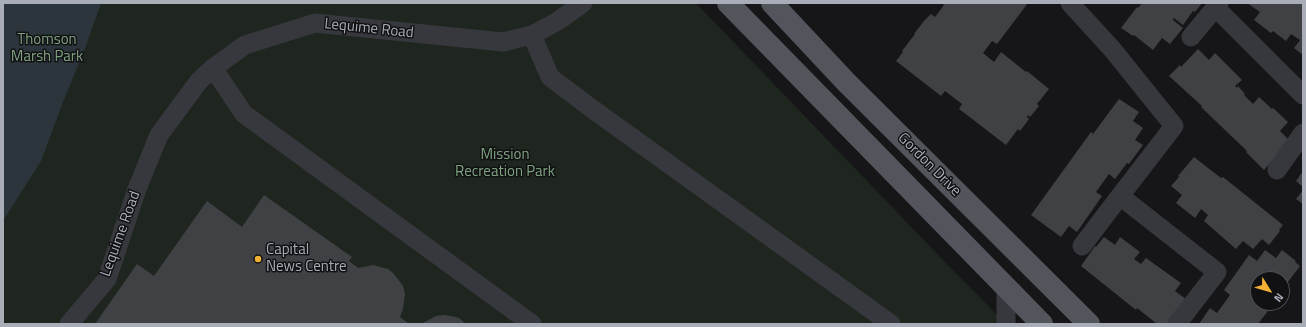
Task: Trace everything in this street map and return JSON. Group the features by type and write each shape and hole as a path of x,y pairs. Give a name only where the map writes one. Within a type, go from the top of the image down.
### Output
{"main road":[{"name":"Gordon Drive","path":"728,3 1042,324"},
{"name":"Gordon Drive","path":"772,3 846,82 1089,324"}],"street":[{"name":"Lequime Road","path":"69,324 107,279 137,188 159,135 199,81 213,68 245,45 315,23 503,42 532,35 558,22 583,3"},
{"path":"1070,3 1112,49 1174,126 1082,246"},
{"path":"1191,37 1217,5 1303,94"},
{"path":"532,35 550,77 764,234 805,261 891,324"},
{"path":"213,68 244,114 532,324"},
{"path":"1277,170 1303,133"},
{"path":"1120,196 1217,272 1177,324"},
{"path":"1006,287 1006,324"}],"green space":[{"name":"Mission Recreation Park","path":"3,3 696,3 1006,324 3,324"}],"shaded area":[{"name":"Thomson Marsh Park","path":"3,3 101,3 41,161 3,221"}],"building":[{"path":"942,3 1028,3 997,44 992,41 983,53 994,62 1001,52 1049,89 1037,104 1039,106 1030,117 1028,115 1027,117 1029,119 1020,131 1018,129 1006,145 959,109 962,104 945,91 941,96 896,61 924,21 931,14 935,17 944,5"},
{"path":"1142,3 1202,3 1195,12 1193,11 1183,25 1174,18 1173,20 1183,28 1170,44 1162,38 1153,50 1134,35 1133,36 1121,28 1137,7 1138,8"},
{"path":"1247,3 1303,3 1303,55 1294,48 1300,40 1291,34 1286,41 1273,31 1271,33 1254,20 1260,12"},
{"path":"1198,49 1209,60 1215,53 1242,80 1235,86 1237,88 1238,86 1253,104 1259,97 1288,122 1280,131 1290,141 1264,170 1246,152 1247,151 1201,107 1202,106 1169,76 1180,65 1181,67"},
{"path":"1119,99 1139,112 1133,121 1143,128 1135,140 1143,145 1129,164 1127,163 1115,179 1109,174 1096,192 1102,196 1077,232 1069,226 1061,237 1031,215 1091,132 1093,134"},
{"path":"1194,157 1221,178 1223,177 1283,225 1269,245 1262,239 1253,249 1243,241 1236,249 1204,221 1208,215 1201,209 1195,218 1176,203 1182,195 1171,186"},
{"path":"1303,171 1303,187 1296,181"},
{"path":"1303,190 1303,204 1296,199"},
{"name":"Capital News Centre","path":"264,195 352,257 349,261 358,268 373,265 388,269 394,274 403,286 405,294 403,309 400,317 409,324 95,324 137,264 154,276 207,201 242,227"},
{"path":"1104,237 1115,245 1120,237 1140,252 1134,259 1141,264 1146,258 1181,283 1175,291 1186,299 1168,324 1157,324 1137,308 1136,310 1081,266 1095,246 1096,247"},
{"path":"1265,250 1276,258 1282,250 1300,266 1290,279 1290,271 1250,271 1250,311 1268,311 1258,324 1199,324 1210,308 1217,313 1230,295 1224,290 1249,255 1257,261"},
{"path":"443,315 459,318 466,324 421,324 436,316"}],"place":[{"name":"Capital News Centre","path":"258,259"}]}
